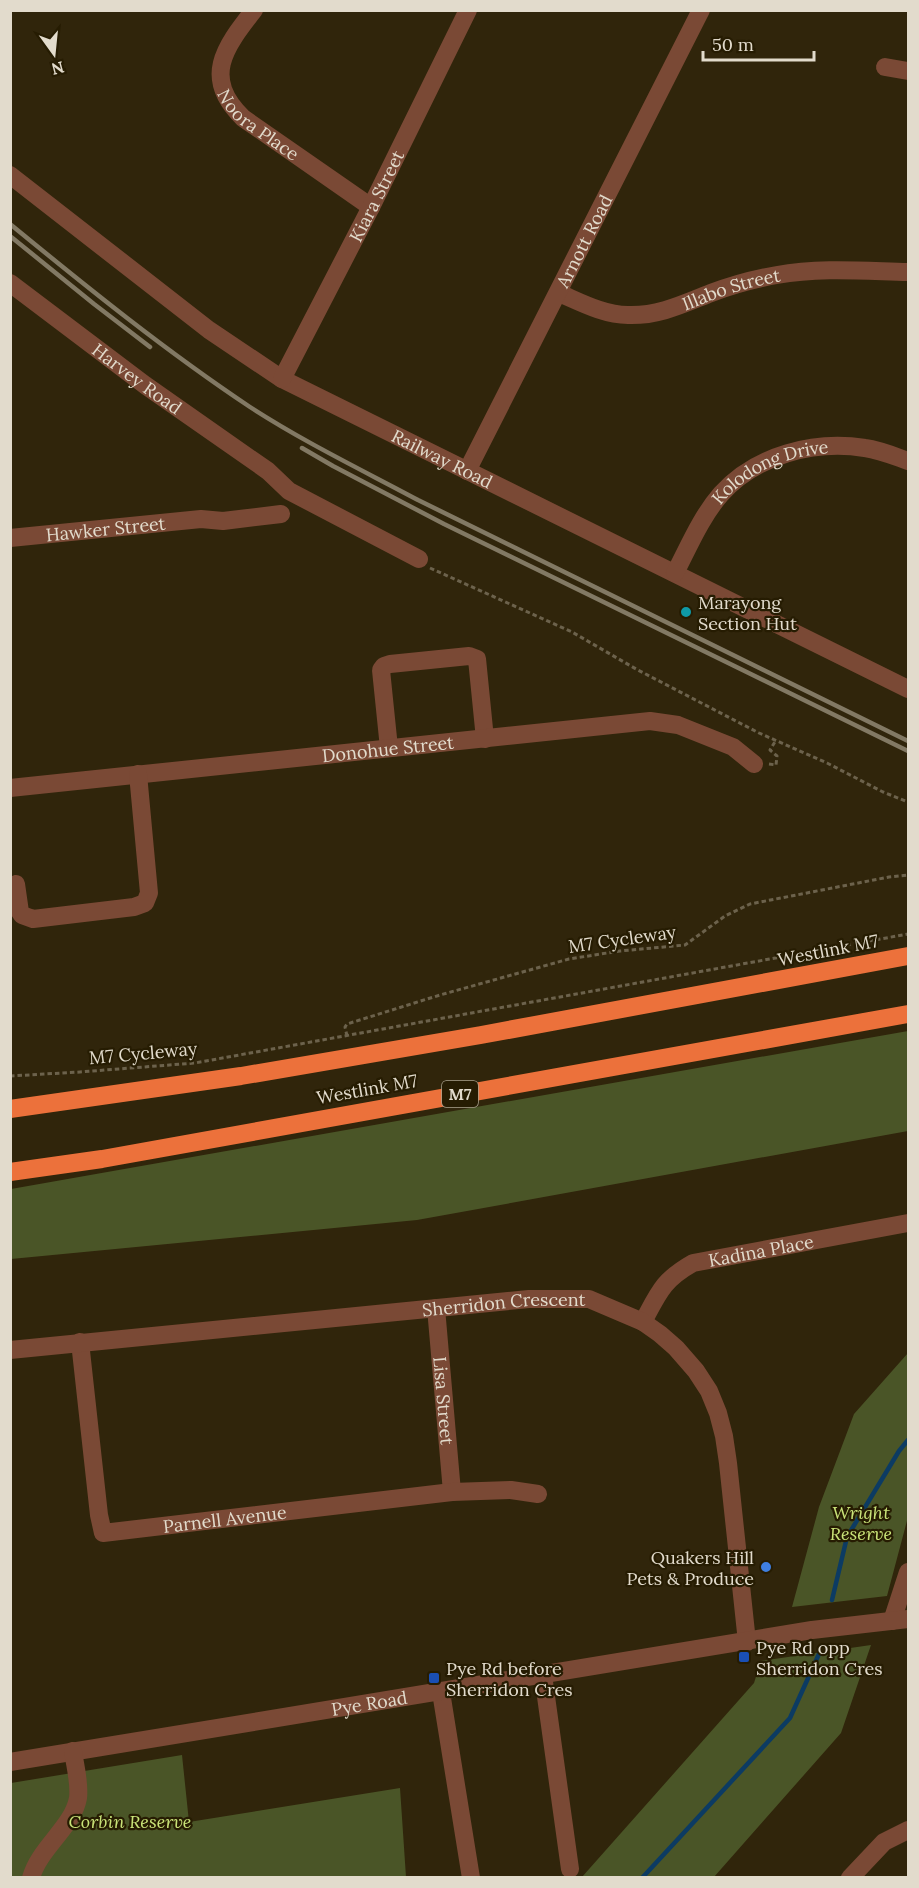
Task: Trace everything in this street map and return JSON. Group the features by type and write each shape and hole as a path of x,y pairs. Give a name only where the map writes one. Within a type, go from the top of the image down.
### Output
{"highway":[{"name":"Westlink M7","path":"10,1109 275,1070 482,1035 909,956"},
{"name":"Westlink M7","path":"10,1172 113,1157 909,1014"}],"street":[{"name":"Noora Place","path":"254,10 233,37 222,62 221,74 227,100 243,118 371,207"},
{"name":"Kiara Street","path":"282,379 371,207 468,10"},
{"name":"Arnott Road","path":"467,471 701,10"},
{"path":"885,67 909,71"},
{"name":"Railway Road","path":"10,175 208,330 282,379 909,688"},
{"name":"Illabo Street","path":"559,293 604,311 626,315 652,314 676,308 741,282 803,270 909,272"},
{"name":"Harvey Road","path":"10,283 145,385 268,471 289,491 421,563"},
{"name":"Kolodong Drive","path":"675,573 700,522 722,492 740,477 778,455 804,449 849,446 909,461"},
{"name":"Hawker Street","path":"10,538 201,519 223,521 281,514"},
{"path":"389,748 381,670 390,663 469,656 477,659 485,739"},
{"name":"Donohue Street","path":"10,788 650,722 678,725 689,729 732,747 754,764"},
{"path":"16,884 20,912 33,919 134,907 145,903 149,893 138,774"},
{"name":"Kadina Place","path":"643,1322 659,1292 674,1274 693,1263 909,1223"},
{"name":"Sherridon Crescent","path":"10,1350 529,1299 589,1299 643,1322 676,1348 696,1371 709,1391 724,1436 747,1642"},
{"name":"Lisa Street","path":"436,1308 452,1492"},
{"name":"Parnell Avenue","path":"80,1342 99,1515 103,1533 452,1492 511,1490 538,1494"},
{"path":"900,1620 909,1572"},
{"name":"Pye Road","path":"10,1762 812,1630 900,1620"},
{"path":"543,1675 570,1869"},
{"path":"441,1692 471,1878"},
{"path":"31,1878 38,1860 76,1805 78,1790 73,1751"},
{"path":"850,1878 884,1842 909,1830"}],"path":[{"path":"421,563 572,632 759,733 909,802"},
{"name":"M7 Cycleway","path":"347,1036 346,1024 553,963 597,954 685,945 725,916 750,904 909,875"},
{"name":"M7 Cycleway","path":"10,1076 195,1063 909,934"}],"green space":[{"path":"908,1031 908,1131 417,1220 11,1259 11,1189"},
{"name":"Wright Reserve","path":"908,1353 908,1517 887,1596 792,1607 819,1507 854,1414"},
{"path":"871,1645 841,1733 714,1877 582,1877 754,1683 761,1661"},
{"name":"Corbin Reserve","path":"182,1755 189,1822 400,1788 406,1877 11,1878 11,1783"}],"waterway":[{"path":"832,1600 847,1537 908,1440"},
{"path":"642,1878 790,1718 819,1654"}],"railway":[{"path":"10,224 158,341 219,386 291,432 418,500 908,741"},
{"path":"10,236 150,347"},
{"path":"302,448 444,524 908,751"}],"place":[{"name":"Marayong Section Hut","path":"686,612"},
{"name":"Quakers Hill Pets & Produce","path":"766,1567"},
{"name":"Pye Rd opp Sherridon Cres","path":"744,1657"},
{"name":"Pye Rd before Sherridon Cres","path":"434,1678"}]}
